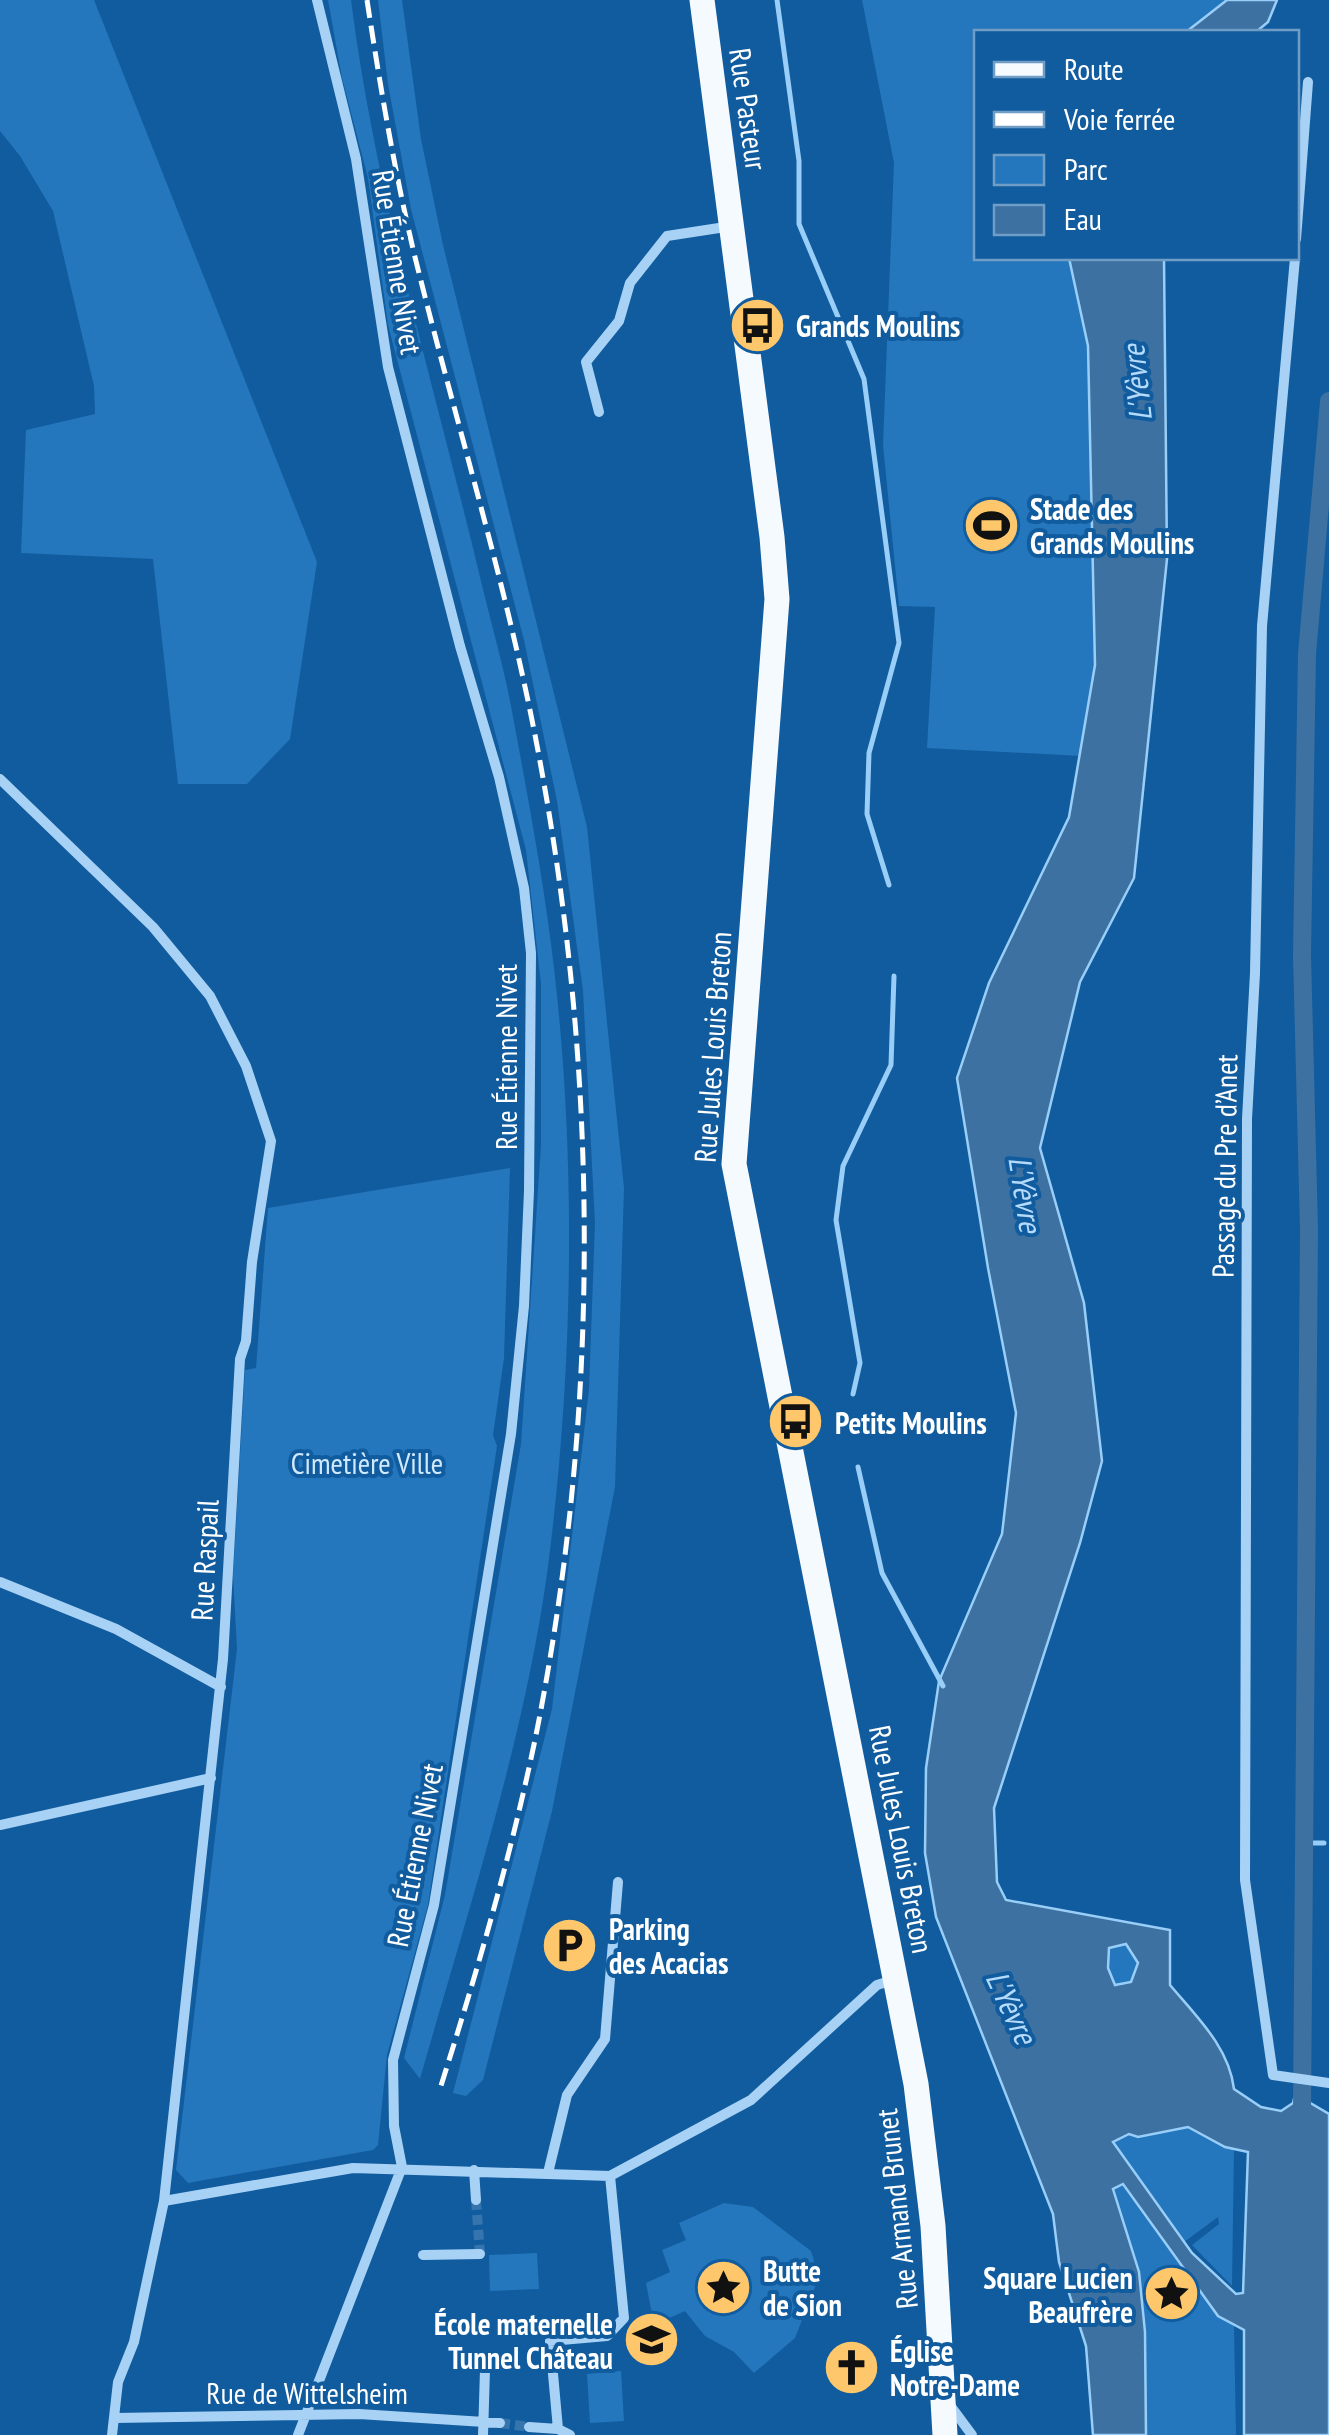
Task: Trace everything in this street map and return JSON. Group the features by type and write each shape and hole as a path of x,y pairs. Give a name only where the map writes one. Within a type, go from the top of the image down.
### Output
{"main road":[{"name":"Rue Pasteur","path":"702,0 732,226"},
{"name":"Rue Jules Louis Breton","path":"732,226 777,598 734,1164 897,1979"},
{"name":"Rue Armand Brunet","path":"897,1979 916,2084 930,2199 945,2435"}],"street":[{"name":"Rue Étienne Nivet","path":"317,0 356,158 388,367 460,646 499,776 521,870 532,952 524,1306 511,1434 434,1905 394,2060 394,2126 402,2167"},
{"path":"1299,199 1308,82"},
{"path":"599,412 586,362 619,320 630,283 667,236 732,226"},
{"name":"Passage du Pre d’Anet","path":"1295,260 1262,626 1254,973 1246,1118 1245,1880 1274,2075 1329,2083"},
{"name":"Rue Raspail","path":"0,779 153,927 210,996 246,1066 271,1141 252,1262 246,1341 240,1359 220,1687 164,2201 134,2342 118,2382 112,2435"},
{"path":"0,1582 116,1629 220,1687"},
{"path":"0,1826 211,1778"},
{"path":"548,2173 568,2095 605,2039 618,1882"},
{"path":"164,2201 353,2168 610,2176 751,2100 877,1985 897,1979"},
{"path":"298,2435 402,2167"},
{"path":"474,2170 476,2200"},
{"path":"558,2429 550,2341 607,2336 624,2318 610,2176"},
{"path":"423,2256 480,2254"},
{"path":"482,2435 485,2370"},
{"path":"944,2399 972,2435"},
{"name":"Rue de Wittelsheim","path":"114,2418 359,2414 500,2423"},
{"path":"529,2427 558,2429 570,2435"}],"green space":[{"path":"0,0 94,0 317,562 290,739 247,784 178,784 153,559 21,553 26,430 95,414 94,386 53,211 0,131"},
{"path":"328,0 351,0 391,220 508,690 550,935 566,1118 567,1348 547,1574 509,1765 420,2079 404,2058 445,1895 521,1444 541,1145 541,984 526,850 388,325 368,178 342,78"},
{"path":"378,0 402,0 421,139 443,245 587,827 624,1188 615,1487 552,1811 483,2080 466,2096 453,2093 552,1709 589,1389 595,1223 583,991 557,801 524,640 411,209 388,84"},
{"path":"862,0 1227,0 1189,30 974,30 974,260 1069,260 1088,346 1095,665 1081,756 927,748 935,607 899,606 883,445 894,163"},
{"name":"Cimetière Ville","path":"510,1168 504,1358 493,1435 497,1446 428,1905 387,2055 378,2145 373,2150 188,2183 176,2170 237,1649 233,1576 245,1370 256,1368 268,1208"},
{"path":"1126,1944 1138,1963 1131,1982 1115,1985 1108,1968 1109,1947"},
{"path":"1188,2127 1234,2149 1232,2286 1192,2245 1219,2224 1218,2217 1184,2242 1112,2141 1129,2134 1138,2137"},
{"name":"Square Lucien Beaufrère","path":"1123,2184 1218,2315 1234,2325 1236,2435 1146,2435 1145,2332 1139,2272 1113,2189"},
{"path":"724,2203 753,2207 811,2251 819,2277 795,2338 754,2373 734,2352 705,2336 685,2311 654,2325 646,2283 670,2272 662,2250 686,2240 679,2223"},
{"path":"537,2253 539,2289 490,2291 489,2255"},
{"path":"621,2371 624,2421 590,2423 587,2374"}],"water":[{"path":"1227,0 1277,0 1268,22 1258,30 1189,30"},
{"name":"L'Yèvre","path":"1069,260 1164,260 1167,559 1134,878 1080,982 1040,1148 1084,1303 1102,1461 1080,1543 994,1808 997,1882 1006,1900 1170,1930 1170,1985 1226,2059 1234,2089 1261,2107 1281,2111 1293,2103 1297,2086 1305,2086 1307,2101 1329,2114 1329,2435 1244,2435 1244,2330 1218,2316 1123,2184 1113,2189 1139,2272 1145,2332 1146,2435 1093,2435 1086,2346 1059,2262 1053,2214 936,1917 925,1853 926,1768 939,1681 1002,1534 1016,1413 957,1078 989,983 1069,817 1095,665 1088,346","holes":["1126,1944 1138,1963 1131,1982 1115,1985 1108,1968 1109,1948","1188,2127 1225,2147 1248,2152 1243,2293 1236,2294 1192,2253 1113,2142 1129,2134 1138,2137"]}],"waterway":[{"path":"777,0 799,161 799,224 864,379 899,643 869,753 867,814 889,885"},
{"path":"1302,2110 1309,1230 1302,955 1307,654 1329,401"},
{"path":"853,1394 860,1363 836,1220 843,1166 891,1065 894,976"},
{"path":"858,1467 882,1573 943,1686"},
{"path":"1305,1843 1324,1843"}],"tunnel":[{"path":"476,2200 480,2254"},
{"path":"500,2423 529,2427"}],"railway":[{"path":"367,0 407,221 534,730 571,979 581,1104 582,1356 558,1606 537,1730 516,1822 439,2092"}],"place":[{"name":"Grands Moulins","path":"757,325"},
{"name":"Stade des Grands Moulins","path":"991,525"},
{"name":"Petits Moulins","path":"796,1422"},
{"name":"Parking des Acacias","path":"570,1945"},
{"name":"Butte de Sion","path":"724,2287"},
{"name":"Square Lucien Beaufrère","path":"1172,2294"},
{"name":"École maternelle Tunnel Château","path":"652,2340"},
{"name":"Église Notre-Dame","path":"851,2367"}]}
